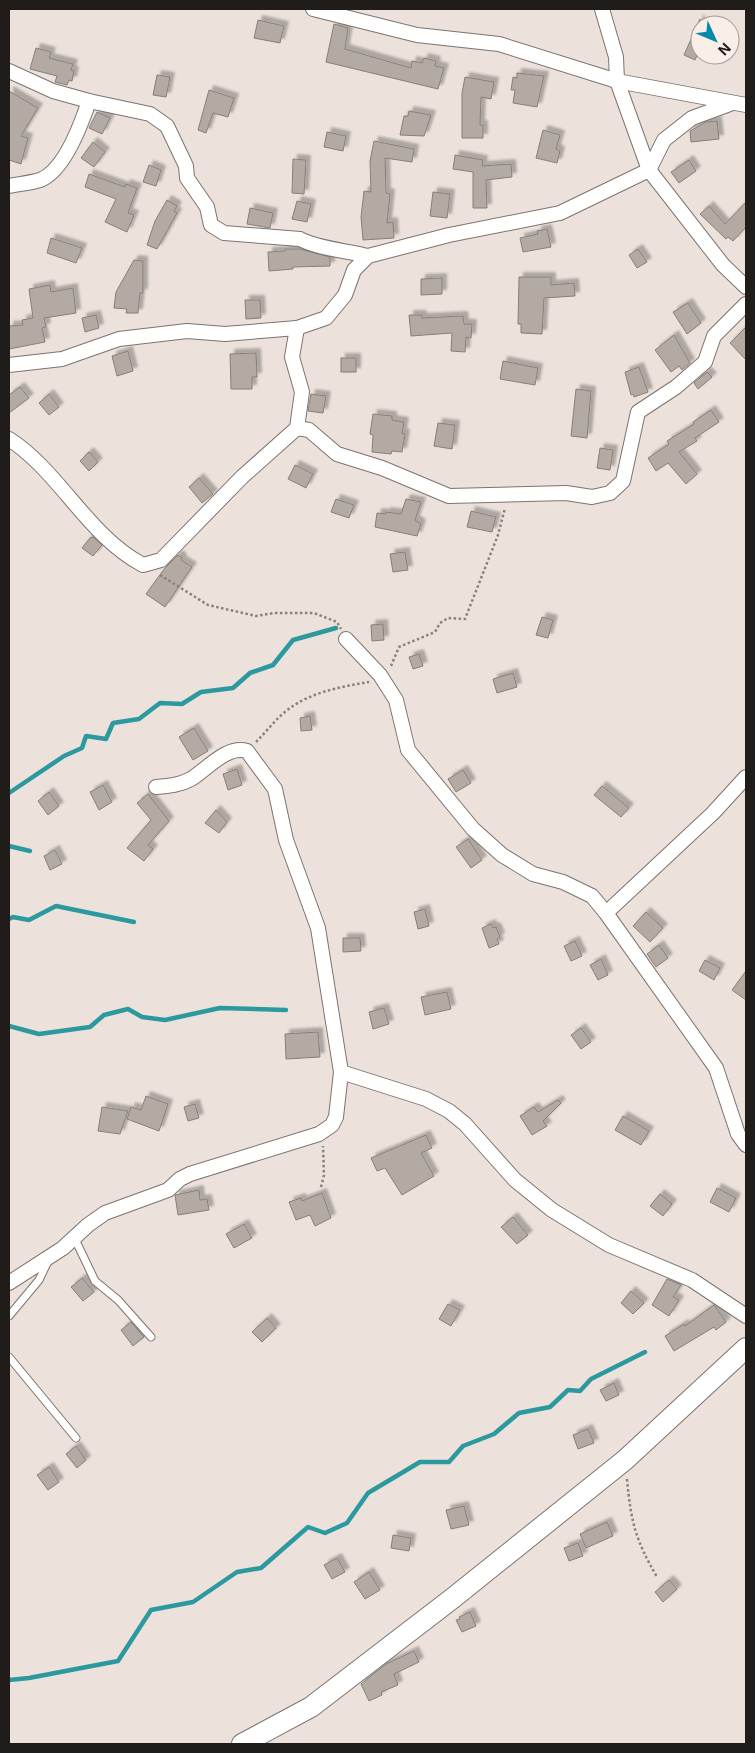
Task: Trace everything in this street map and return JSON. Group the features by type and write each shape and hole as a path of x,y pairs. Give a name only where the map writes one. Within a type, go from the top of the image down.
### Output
{"street":[{"path":"313,9 416,35 498,44 617,81 746,106"},
{"path":"602,9 616,57 617,81 649,170 723,265 746,287"},
{"path":"9,71 53,91 89,102 150,114 167,126 186,166 187,178 207,207 211,224 224,232 300,239 310,245 331,247 368,256 449,236 560,213 649,170 664,140 692,118 730,104"},
{"path":"9,186 41,179 58,167 82,122 89,102"},
{"path":"9,365 62,359 119,339 187,331 225,334 297,328 326,318 345,295 354,270 368,256"},
{"path":"297,428 309,430 337,454 382,468 449,496 566,493 592,497 610,493 623,481 638,412 676,387 704,362 714,336 746,304"},
{"path":"9,439 33,459 83,514 127,556 143,565 161,560 242,477 297,428 302,392 292,357 297,328"},
{"path":"346,640 380,675 396,700 408,750 474,829 502,855 533,874 563,882 592,896 606,913 716,1068 738,1134 746,1145"},
{"path":"9,1282 49,1258 105,1213 168,1190 180,1179 190,1174 326,1130 336,1117 341,1072 318,928 286,840 275,789 247,752 234,751 192,778 177,785 156,787"},
{"path":"606,913 713,813 746,777"},
{"path":"341,1072 426,1099 449,1112 465,1124 515,1180 552,1210 609,1245 692,1280 746,1316"},
{"path":"242,1744 311,1707 492,1568 625,1460 746,1348"}],"lane":[{"path":"75,1238 95,1281 118,1300 151,1337"},
{"path":"9,1316 38,1280 49,1258"},
{"path":"9,1358 76,1438"}],"path":[{"path":"247,752 286,711 332,688 374,682 392,664 399,647 435,632 440,624 448,618 465,619 498,535 508,495"},
{"path":"143,565 208,605 256,616 274,613 314,612 337,622 346,640"},
{"path":"321,1187 324,1175 322,1152 326,1130"},
{"path":"625,1460 633,1527 640,1548 657,1577"}],"building":[{"path":"258,20 284,26 280,43 254,38"},
{"path":"334,24 348,28 345,49 411,68 412,61 422,63 424,58 436,61 435,66 444,68 438,89 326,62"},
{"path":"690,42 690,58 684,55"},
{"path":"36,48 51,52 49,58 73,64 71,70 74,71 72,81 69,80 67,85 55,82 57,76 30,69"},
{"path":"517,73 544,76 537,107 513,103 515,90 511,90 513,77 517,78"},
{"path":"157,75 170,77 166,97 153,95"},
{"path":"465,77 494,82 491,99 481,97 480,125 483,125 483,138 462,138 462,93"},
{"path":"209,90 234,98 228,117 213,113 206,133 198,130"},
{"path":"9,91 38,108 21,136 28,138 21,164 9,160"},
{"path":"409,111 431,115 424,136 400,135 404,116 408,116"},
{"path":"97,112 110,118 102,134 89,128"},
{"path":"717,121 719,139 691,142 690,131 706,122"},
{"path":"543,130 560,135 556,149 560,151 557,163 536,158"},
{"path":"327,132 346,136 343,151 324,147"},
{"path":"374,141 414,149 412,162 385,158 386,193 390,194 387,223 393,222 394,238 363,240 361,217 364,191 371,192 370,161"},
{"path":"93,142 105,152 94,167 81,158"},
{"path":"455,155 483,160 482,166 511,164 512,177 486,180 487,208 473,208 473,172 453,169"},
{"path":"293,159 306,160 304,194 292,193"},
{"path":"689,160 696,171 679,183 671,172"},
{"path":"149,165 161,170 156,186 143,182"},
{"path":"89,174 125,187 126,184 137,188 128,213 134,215 127,232 105,222 116,199 85,187"},
{"path":"433,192 450,194 447,218 430,216"},
{"path":"167,200 177,206 174,211 177,213 157,249 147,245 155,221"},
{"path":"297,201 311,204 307,222 292,219"},
{"path":"746,202 746,227 733,241 728,237 726,239 700,214 709,206 725,224"},
{"path":"250,208 273,213 270,228 247,224"},
{"path":"547,229 551,247 523,252 520,238 538,234 537,231"},
{"path":"51,238 82,248 76,263 47,253"},
{"path":"285,249 300,249 330,257 330,266 293,267 293,269 269,271 268,252 285,251"},
{"path":"638,249 647,262 637,268 629,255"},
{"path":"134,260 143,261 143,293 140,293 138,313 126,313 127,309 114,308 116,292"},
{"path":"519,277 551,277 551,285 574,283 575,296 544,298 542,334 521,333 521,324 518,324"},
{"path":"442,278 442,294 421,295 421,279"},
{"path":"50,285 51,292 73,288 76,313 44,318 46,327 42,328 45,342 9,349 9,326 23,325 22,320 33,318 29,289"},
{"path":"245,300 260,300 261,318 246,319"},
{"path":"688,303 701,323 687,334 673,312"},
{"path":"96,315 99,328 85,332 82,318"},
{"path":"409,315 422,315 422,318 463,316 464,324 472,324 471,338 466,337 465,352 451,351 452,333 411,336"},
{"path":"746,327 746,360 730,343"},
{"path":"674,335 690,363 682,370 679,366 671,372 655,350"},
{"path":"128,351 133,371 117,376 112,356"},
{"path":"256,353 257,377 252,377 252,389 231,389 230,354"},
{"path":"341,358 356,358 356,372 341,372"},
{"path":"503,361 538,368 535,385 500,379"},
{"path":"639,367 648,392 634,397 633,394 631,395 625,372"},
{"path":"707,372 712,377 698,389 694,383"},
{"path":"20,387 29,398 9,413 9,395"},
{"path":"576,389 591,391 587,438 571,436"},
{"path":"49,394 59,407 49,415 39,403"},
{"path":"311,394 326,396 323,413 308,411"},
{"path":"711,410 719,422 695,438 697,441 679,452 697,474 686,484 668,463 656,471 648,458 669,444 667,441 694,424 693,422"},
{"path":"373,414 392,416 392,420 404,422 402,433 405,434 402,452 392,451 391,454 372,452 373,435 370,434"},
{"path":"438,423 455,425 452,449 434,446"},
{"path":"600,448 613,450 610,470 597,468"},
{"path":"89,452 98,462 89,471 80,461"},
{"path":"295,465 313,474 306,488 288,479"},
{"path":"199,478 213,494 202,503 189,487"},
{"path":"336,499 354,505 349,518 331,512"},
{"path":"406,499 421,502 415,520 421,524 417,536 375,527 377,513 401,514"},
{"path":"471,511 496,517 492,532 467,527"},
{"path":"93,537 102,545 93,556 82,548"},
{"path":"405,552 408,570 393,572 390,554"},
{"path":"178,555 182,558 181,560 192,567 165,607 146,594 165,568"},
{"path":"542,617 553,620 548,638 536,635"},
{"path":"383,624 384,640 372,641 371,625"},
{"path":"419,654 423,666 413,669 409,657"},
{"path":"513,673 517,687 497,693 493,679"},
{"path":"310,716 312,730 301,731 300,718"},
{"path":"194,728 208,751 193,760 179,737"},
{"path":"237,769 242,785 228,790 223,774"},
{"path":"463,770 471,783 456,792 448,779"},
{"path":"103,785 112,802 99,810 90,792"},
{"path":"602,786 629,808 621,817 594,795"},
{"path":"49,792 59,806 48,815 38,801"},
{"path":"148,794 169,821 148,845 153,849 144,861 127,848 151,820 137,803"},
{"path":"216,810 227,822 219,833 205,823"},
{"path":"468,839 482,860 471,868 456,847"},
{"path":"55,850 62,864 50,870 44,856"},
{"path":"425,909 429,926 418,929 414,912"},
{"path":"646,912 663,928 650,942 633,926"},
{"path":"491,924 493,928 496,927 500,937 497,939 499,944 489,948 482,928"},
{"path":"343,938 360,938 361,951 343,952"},
{"path":"575,941 582,956 571,961 564,946"},
{"path":"659,945 668,958 656,967 647,954"},
{"path":"601,959 608,975 598,980 590,965"},
{"path":"705,960 720,968 714,980 699,971"},
{"path":"746,971 746,1000 732,990"},
{"path":"447,992 451,1009 425,1015 421,997"},
{"path":"384,1008 389,1024 373,1029 369,1012"},
{"path":"581,1028 591,1042 581,1049 571,1035"},
{"path":"318,1032 320,1057 286,1059 285,1034"},
{"path":"146,1096 168,1104 159,1131 127,1119 131,1107 141,1110"},
{"path":"558,1100 561,1103 543,1121 547,1126 532,1135 520,1116 534,1107 538,1112"},
{"path":"195,1104 199,1118 188,1121 184,1107"},
{"path":"102,1107 128,1111 120,1134 98,1131"},
{"path":"623,1116 649,1131 641,1145 615,1130"},
{"path":"426,1135 432,1148 421,1153 434,1176 402,1195 385,1168 377,1171 371,1158"},
{"path":"717,1188 736,1198 729,1212 710,1202"},
{"path":"199,1190 200,1200 207,1199 209,1210 178,1215 175,1195"},
{"path":"322,1193 331,1218 315,1226 310,1215 296,1220 289,1202 301,1198 302,1201"},
{"path":"660,1194 672,1204 663,1216 650,1206"},
{"path":"513,1217 528,1235 517,1244 501,1227"},
{"path":"244,1224 252,1238 234,1248 226,1234"},
{"path":"82,1278 94,1292 83,1301 71,1287"},
{"path":"667,1279 681,1285 673,1297 679,1300 669,1316 652,1305"},
{"path":"631,1291 644,1303 633,1314 621,1303"},
{"path":"448,1304 460,1310 451,1326 439,1319"},
{"path":"714,1305 726,1322 716,1330 714,1327 674,1351 665,1336 684,1324 685,1326"},
{"path":"267,1318 276,1328 262,1342 252,1332"},
{"path":"131,1322 144,1337 133,1346 121,1330"},
{"path":"614,1383 619,1395 606,1401 600,1390"},
{"path":"588,1429 594,1443 578,1449 573,1435"},
{"path":"76,1446 86,1460 77,1468 66,1454"},
{"path":"49,1467 59,1482 48,1490 37,1475"},
{"path":"464,1506 469,1525 451,1529 446,1510"},
{"path":"607,1522 613,1536 586,1548 580,1534"},
{"path":"393,1535 411,1538 409,1551 391,1548"},
{"path":"578,1543 583,1556 569,1561 564,1548"},
{"path":"337,1558 345,1572 332,1579 324,1565"},
{"path":"369,1572 380,1590 365,1599 354,1582"},
{"path":"669,1580 677,1589 663,1602 655,1592"},
{"path":"470,1612 476,1626 462,1632 456,1620"},
{"path":"414,1651 419,1662 394,1674 398,1685 381,1692 382,1695 369,1701 361,1684 386,1664"}],"waterway":[{"path":"9,793 64,756 82,748 86,736 106,739 113,723 139,719 160,703 182,704 201,692 233,688 250,673 273,665 293,640 336,628"},
{"path":"9,846 30,851"},
{"path":"9,919 13,917 29,920 56,906 134,922"},
{"path":"9,1026 39,1034 90,1027 104,1015 128,1009 142,1017 165,1020 220,1008 286,1010"},
{"path":"9,1680 118,1661 151,1610 193,1602 237,1572 261,1568 308,1527 325,1533 347,1523 368,1493 420,1462 449,1462 463,1446 494,1434 519,1413 550,1407 568,1390 580,1391 591,1379 645,1352"}]}
